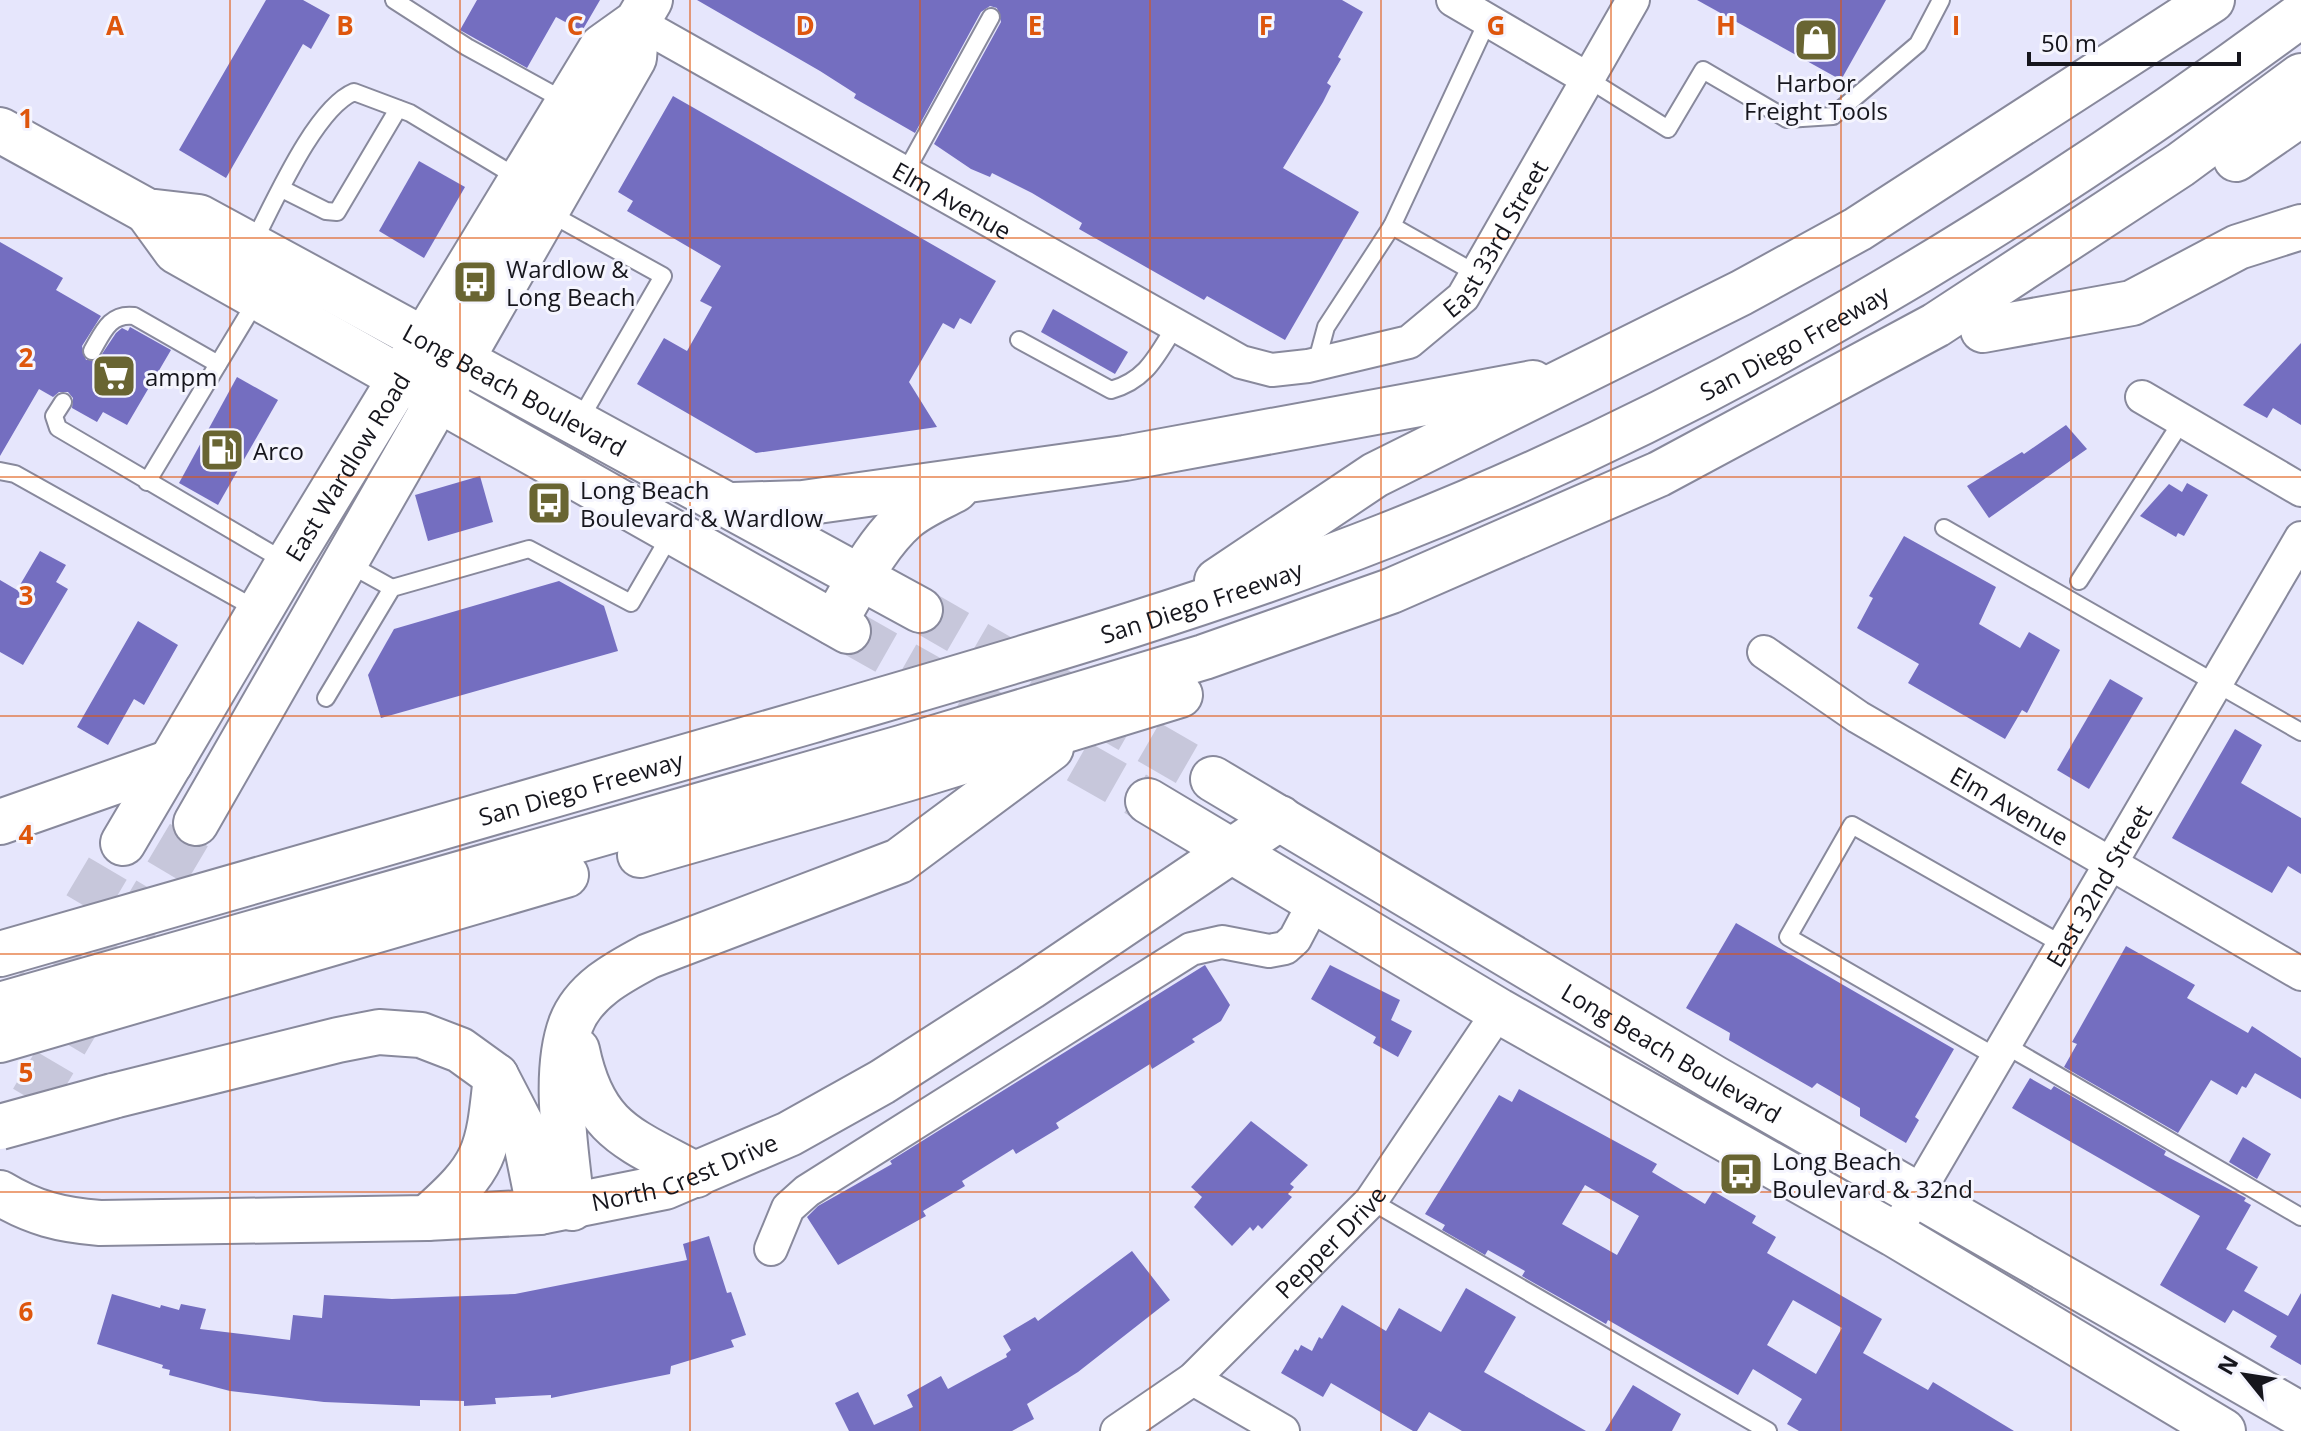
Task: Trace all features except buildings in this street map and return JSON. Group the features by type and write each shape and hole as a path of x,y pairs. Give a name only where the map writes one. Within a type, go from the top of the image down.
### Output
{"main road":[{"path":"1970,158 2072,65 2162,0"},
{"path":"0,988 851,741 1096,674 1159,618 1375,475 1579,376 1858,229 2212,0"},
{"name":"East Wardlow Road","path":"196,823 463,358 534,196 568,103 602,47 644,11"},
{"name":"East Wardlow Road","path":"123,843 259,610 425,337 534,196 634,58 644,11"},
{"name":"San Diego Freeway","path":"0,954 1159,618 1388,535 1622,432 1815,333 2048,193 2179,105 2301,15"},
{"path":"0,1005 932,739 1204,657 1391,591 1659,474 1936,325 2168,174 2301,76"},
{"path":"0,1040 1075,729 1359,632 1548,556 1782,443 1983,330 2301,114"},
{"name":"Long Beach Boulevard","path":"0,130 147,211 199,217 425,337 920,610"},
{"name":"Long Beach Boulevard","path":"147,211 176,251 841,627 862,576"},
{"path":"1983,330 2132,303 2238,247 2301,227"},
{"path":"733,505 803,503 1270,434 1423,401 1579,376"},
{"path":"862,576 908,516 975,478"},
{"path":"556,1210 563,1074 571,1024 595,990 618,972 649,956 899,861 1075,729"},
{"path":"0,822 171,762"},
{"name":"Long Beach Boulevard","path":"1213,779 1700,1071 2301,1415"},
{"name":"Long Beach Boulevard","path":"1148,801 1499,1011 1894,1234 2223,1431"},
{"name":"North Crest Drive","path":"0,1193 29,1211 62,1220 100,1223 427,1218 556,1210 665,1187 789,1134 882,1082 1030,987 1280,818"},
{"path":"571,1024 581,1069 600,1115 616,1130 696,1175"},
{"path":"0,1154 16,1114 113,1096 379,1032 421,1035 460,1050 496,1076 523,1128 556,1210"},
{"path":"427,1218 466,1183 485,1153 496,1076"}],"street":[{"name":"East 33rd Street","path":"1272,370 1316,364 1409,342 1463,297 1633,0"},
{"path":"1477,9 1588,79"},
{"name":"Elm Avenue","path":"644,11 905,173 1241,362 1272,370"},
{"path":"2142,397 2301,490"},
{"name":"East 32nd Street","path":"1894,1234 2301,538"},
{"name":"Elm Avenue","path":"1764,652 1858,717 2301,974"},
{"path":"771,1249 788,1208 807,1191 1191,949 1222,942 1269,951 1285,948 1295,939 1315,901"},
{"name":"Pepper Drive","path":"1117,1431 1193,1379 1371,1201 1499,1011"},
{"path":"1193,1379 1283,1431"}],"lane":[{"path":"1588,79 1668,129 1703,70 1787,119 1833,116 1918,44 1941,0"},
{"path":"398,1 467,47 568,103"},
{"path":"1316,364 1326,327 1392,226 1477,9"},
{"path":"905,173 991,17"},
{"path":"251,245 321,120 340,98 354,92 398,109 663,276 579,421"},
{"path":"282,189 326,211 337,212 398,109"},
{"path":"1392,226 1477,274"},
{"path":"147,482 258,297"},
{"path":"92,351 109,322 122,314 134,316 218,364"},
{"path":"1019,340 1111,390 1133,384 1176,325"},
{"path":"63,402 54,416 58,428 288,563"},
{"path":"2079,581 2182,421"},
{"path":"0,471 15,474 259,610"},
{"path":"1944,528 2301,732"},
{"path":"326,698 392,588 529,549 631,603 672,532"},
{"path":"346,563 392,588"},
{"path":"2063,945 1852,825 1788,937 2002,1051 2301,1217"},
{"path":"1371,1201 1768,1431"}],"tunnel":[{"path":"920,610 1213,779"},
{"path":"848,631 1148,801"},
{"path":"32,1100 196,823"},
{"path":"18,1020 123,843"}],"place":[{"name":"Harbor Freight Tools","path":"1816,40"},
{"name":"Wardlow & Long Beach","path":"475,282"},
{"name":"ampm","path":"114,376"},
{"name":"Arco","path":"222,450"},
{"name":"Long Beach Boulevard & Wardlow","path":"549,503"},
{"name":"Long Beach Boulevard & 32nd","path":"1741,1174"}]}
